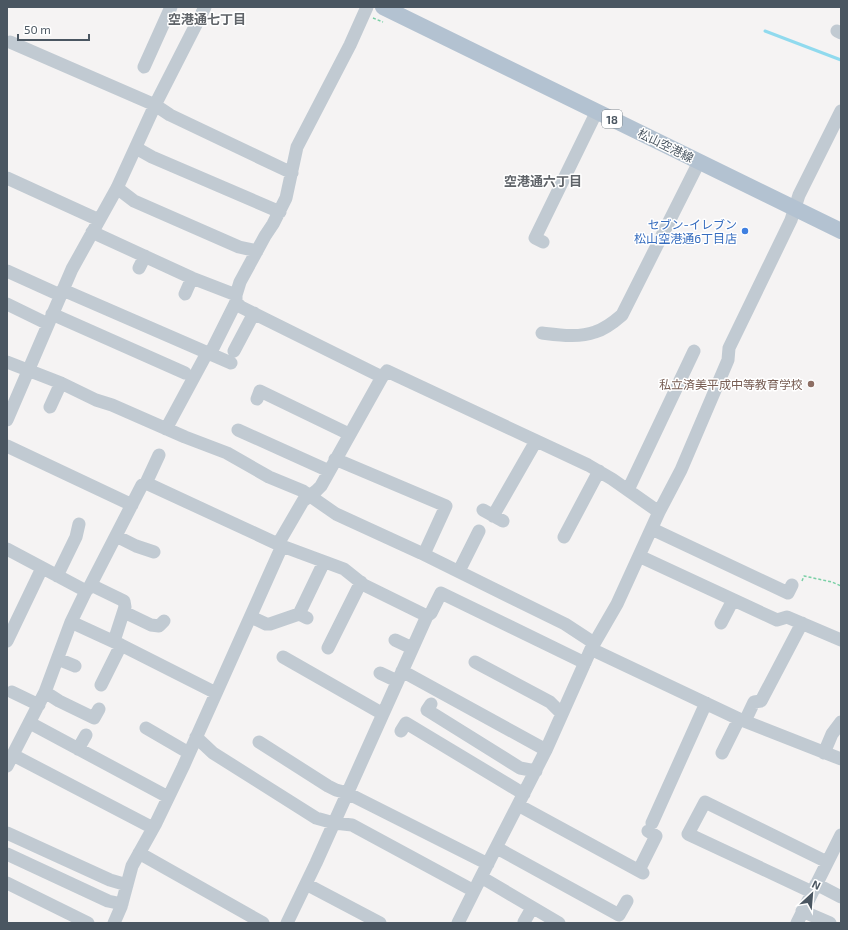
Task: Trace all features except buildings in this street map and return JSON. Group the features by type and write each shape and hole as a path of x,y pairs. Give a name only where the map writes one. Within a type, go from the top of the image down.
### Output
{"main road":[{"name":"松山空港線","path":"384,7 841,231"}],"street":[{"path":"145,58 172,7"},
{"path":"8,417 76,262 117,188 155,105 205,7"},
{"path":"166,429 209,353 236,299 240,282 280,212 286,198 297,147 350,45 367,7"},
{"path":"10,42 59,59 108,90 155,105 197,131 242,154 292,173"},
{"path":"460,922 481,877 536,771 593,646 618,604 659,512 681,470 728,360 729,348 791,220 799,195 841,111"},
{"path":"543,242 535,238 546,205 573,170 597,112"},
{"path":"136,148 152,157 280,212"},
{"path":"542,333 574,335 596,332 606,327 622,315 699,162"},
{"path":"7,178 34,195 99,220"},
{"path":"117,188 134,201 239,247 257,251"},
{"path":"92,232 142,262 192,278 236,299 241,307 382,377"},
{"path":"7,271 62,292 209,353 233,357 254,313"},
{"path":"185,294 192,278"},
{"path":"7,304 22,306 50,319 122,340 181,368"},
{"path":"628,490 654,447 677,400 694,360"},
{"path":"7,362 26,373 61,383 96,400 112,405 166,429 227,453 269,477 292,486 310,496 336,514 424,554 565,624 593,646 706,703 825,749 841,759"},
{"path":"114,923 122,904 132,866 153,828 189,753 251,617 280,545 302,502 316,492 320,486 382,377 387,371 599,471 659,512"},
{"path":"50,407 61,383"},
{"path":"257,399 260,392 303,407 349,434"},
{"path":"238,430 329,471"},
{"path":"493,516 536,441"},
{"path":"7,446 132,505"},
{"path":"153,828 11,751 30,723 46,692 72,622 88,588 142,484 146,483 159,455"},
{"path":"336,459 446,506 424,554"},
{"path":"564,537 599,471"},
{"path":"146,483 280,545 344,569 361,582 427,616"},
{"path":"57,576 76,536 79,524"},
{"path":"652,529 788,593 797,584"},
{"path":"459,571 479,532"},
{"path":"116,536 136,546 154,552"},
{"path":"7,549 57,576 124,601 125,607 118,643 101,685"},
{"path":"639,556 777,620 787,617 841,640"},
{"path":"251,617 266,624 270,624 303,616 324,562"},
{"path":"7,641 42,568"},
{"path":"328,640 361,582"},
{"path":"287,923 334,823 412,648 427,616 431,613 441,593 585,663"},
{"path":"721,623 733,600"},
{"path":"124,612 151,626 159,626 164,620"},
{"path":"72,622 118,643 216,693"},
{"path":"722,754 754,702 761,701 802,623"},
{"path":"395,640 412,648"},
{"path":"284,657 336,680 383,714"},
{"path":"58,659 75,666"},
{"path":"475,662 532,687 562,714"},
{"path":"380,673 400,676 546,750"},
{"path":"12,692 39,705"},
{"path":"46,692 59,701 94,718 99,709"},
{"path":"401,731 406,723 438,747 641,872 656,836 651,825 685,761 706,703"},
{"path":"431,704 427,710 460,725 501,750 520,768 536,771"},
{"path":"825,749 832,734 841,722"},
{"path":"30,723 168,797"},
{"path":"146,728 189,753"},
{"path":"78,749 86,735"},
{"path":"196,737 213,754 316,818 334,823 352,825 384,848 429,872 474,891"},
{"path":"266,743 306,768 336,790 347,793 488,864"},
{"path":"827,862 705,802 688,834 814,888 841,897"},
{"path":"7,833 110,880 127,885"},
{"path":"830,923 800,917 840,838"},
{"path":"497,848 619,915 627,901"},
{"path":"139,853 263,923"},
{"path":"7,854 108,901 122,904"},
{"path":"481,877 559,923"},
{"path":"7,883 88,923"},
{"path":"306,884 380,923"},
{"path":"524,922 532,908"}],"path":[{"path":"797,584 804,576 832,582 841,586"}],"waterway":[{"path":"765,31 841,60"}],"place":[{"name":"セブン-イレブン 松山空港通6丁目店","path":"745,231"},
{"name":"私立済美平成中等教育学校","path":"811,384"}],"district":[{"name":"空港通七丁目","path":"207,19"},
{"name":"空港通六丁目","path":"543,181"}]}
